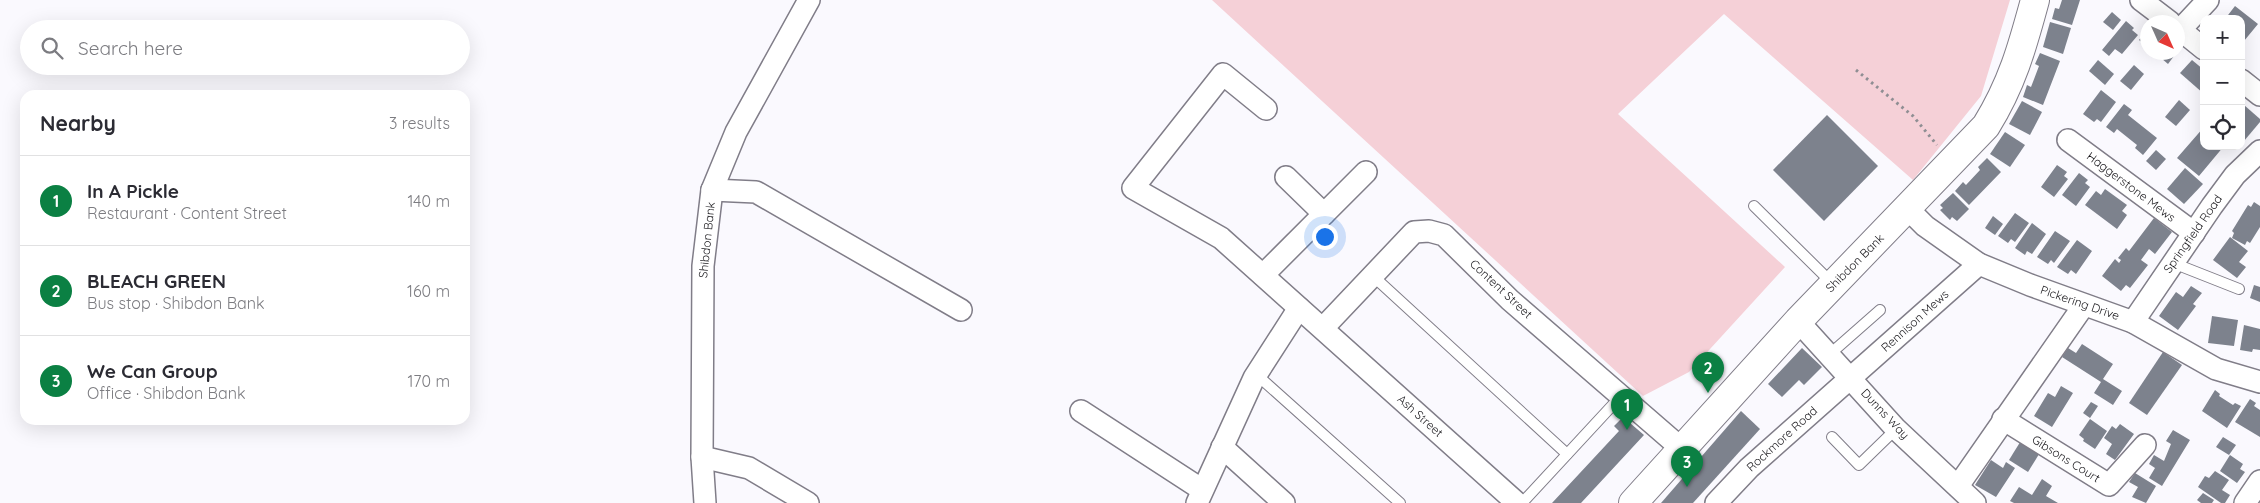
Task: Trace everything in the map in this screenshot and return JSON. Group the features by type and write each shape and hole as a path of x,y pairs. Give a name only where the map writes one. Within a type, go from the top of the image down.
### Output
{"street":[{"name":"Shibdon Bank","path":"705,503 702,457 703,266 712,190 736,132 809,0"},
{"name":"Shibdon Bank","path":"1634,503 1798,321 1986,126 2004,98 2021,52 2035,0"},
{"path":"2141,0 2160,15"},
{"path":"2185,19 2208,0"},
{"path":"2185,34 2200,46"},
{"name":"Ash Street","path":"1266,109 1223,74 1133,188 1222,238 1517,503"},
{"path":"2245,83 2260,96"},
{"name":"Haggerstone Mews","path":"2068,140 2194,233"},
{"name":"Springfield Road","path":"2133,322 2235,175 2260,151"},
{"path":"1263,275 1366,172"},
{"path":"1286,177 1324,214"},
{"path":"712,190 756,192 961,310"},
{"name":"Pickering Drive","path":"1908,209 1925,226 1979,264 2133,322 2216,369 2260,382"},
{"name":"Content Street","path":"1323,328 1414,232 1429,231 1444,235 1510,300 1682,449"},
{"name":"Rennison Mews","path":"1851,377 1979,264"},
{"path":"1958,486 2084,305"},
{"path":"1081,411 1199,496 1257,374 1299,308"},
{"name":"Dunns Way","path":"1798,321 1851,377 1896,429 1975,503"},
{"name":"Rockmore Road","path":"1718,502 1749,468 1851,377"},
{"name":"Gibsons Court","path":"2003,419 2109,485 2145,445"},
{"path":"1222,447 1284,503"},
{"path":"702,457 749,468 808,503"},
{"path":"2246,503 2260,481"}],"lane":[{"path":"1754,206 1834,284"},
{"path":"2173,263 2239,289"},
{"path":"1373,276 1568,454"},
{"path":"1830,354 1880,310"},
{"path":"1257,374 1400,503"},
{"path":"1522,503 1621,396"},
{"path":"1832,437 1859,465 1896,429"}],"path":[{"path":"1856,70 1912,116 1952,163"}],"shaded area":[{"path":"1212,0 2010,0 1981,96 1913,180 1724,14 1618,114 1785,267 1689,372 1643,396"}],"building":[{"path":"2062,0 2080,0 2072,25 2052,19 2055,8 2059,9"},
{"path":"2235,6 2258,24 2245,40 2245,15 2228,15"},
{"path":"2112,12 2121,20 2113,30 2103,22"},
{"path":"2126,21 2134,28 2132,30 2138,35 2122,54 2115,49 2109,56 2102,50"},
{"path":"2050,22 2071,28 2063,54 2043,47"},
{"path":"2040,53 2060,61 2043,105 2023,97 2027,85 2031,87 2039,66 2035,64"},
{"path":"2098,60 2114,74 2105,85 2089,71"},
{"path":"2192,60 2200,67 2200,90 2180,73"},
{"path":"2134,65 2144,74 2131,90 2120,81"},
{"path":"2101,90 2116,102 2101,122 2097,119 2094,122 2083,114"},
{"path":"2179,100 2190,110 2176,126 2165,117"},
{"path":"2022,101 2042,112 2030,135 2009,124"},
{"path":"2124,104 2132,110 2128,115 2157,138 2143,155 2135,148 2137,145 2117,129 2114,133 2106,127"},
{"path":"2245,106 2260,119 2260,122 2245,140"},
{"path":"1827,115 1878,166 1824,221 1773,170"},
{"path":"2005,132 2025,145 2010,167 1990,154"},
{"path":"2200,132 2200,150 2221,150 2199,176 2177,158"},
{"path":"2156,150 2166,159 2156,170 2146,161"},
{"path":"1987,158 2001,172 1969,205 1955,191 1963,182 1966,185 1980,170 1978,167"},
{"path":"2057,165 2067,172 2064,176 2068,179 2054,197 2041,187"},
{"path":"2185,168 2203,184 2184,204 2167,189"},
{"path":"2079,173 2088,180 2085,183 2090,187 2076,206 2062,195"},
{"path":"2105,189 2127,205 2122,211 2127,215 2117,229 2085,205 2096,191 2101,195"},
{"path":"1953,193 1969,209 1957,221 1952,217 1950,220 1940,210 1943,208 1940,205"},
{"path":"2254,202 2260,206 2260,227 2250,243 2247,241 2245,245 2232,238 2234,233 2232,231 2248,205 2251,207"},
{"path":"2015,213 2029,223 2015,242 2011,239 2008,243 1998,236"},
{"path":"1993,216 2003,224 1995,235 1985,228"},
{"path":"2154,218 2172,232 2155,254 2149,249 2141,260 2148,265 2130,288 2126,285 2121,291 2102,276 2115,259 2119,263 2121,260 2118,258 2126,248 2129,251"},
{"path":"2032,223 2046,234 2032,254 2027,251 2025,255 2015,248"},
{"path":"2055,231 2070,241 2054,263 2051,260 2048,264 2037,257"},
{"path":"2230,237 2248,251 2239,262 2246,267 2237,278 2213,260"},
{"path":"2077,240 2092,251 2076,274 2071,270 2068,274 2057,267"},
{"path":"2254,285 2260,287 2260,302 2250,298"},
{"path":"2191,286 2202,293 2193,304 2196,306 2178,330 2159,316 2176,292 2183,297"},
{"path":"2212,316 2238,320 2234,346 2208,343"},
{"path":"2244,325 2260,329 2260,350 2253,349 2252,352 2240,350"},
{"path":"2082,344 2113,364 2103,379 2122,391 2113,405 2094,393 2101,382 2062,357 2068,348 2076,353"},
{"path":"1802,348 1822,367 1804,385 1799,380 1782,397 1768,384"},
{"path":"2163,352 2182,365 2147,415 2129,403"},
{"path":"2061,386 2073,393 2052,427 2034,416 2048,393 2055,397"},
{"path":"2215,390 2220,394 2219,396 2233,405 2235,403 2241,406 2227,428 2202,411"},
{"path":"2250,399 2256,403 2254,406 2260,410 2260,437 2235,422"},
{"path":"2091,402 2098,406 2090,418 2083,413"},
{"path":"1741,411 1760,429 1693,503 1661,503"},
{"path":"1623,417 1644,435 1581,503 1552,503 1619,431 1614,426"},
{"path":"2090,419 2107,431 2095,449 2083,441 2084,439 2079,435"},
{"path":"2120,424 2134,434 2115,460 2106,454 2112,444 2104,438 2112,426 2116,429"},
{"path":"2173,430 2190,440 2162,486 2149,478 2155,468 2149,464 2154,455 2164,461 2171,444 2166,441"},
{"path":"2223,437 2236,445 2229,455 2216,447"},
{"path":"2022,439 2041,451 2028,472 2009,460"},
{"path":"2230,455 2243,464 2240,469 2245,472 2237,483 2220,471"},
{"path":"1991,460 2003,468 2006,462 2015,468 1996,497 1975,485"},
{"path":"2215,471 2229,480 2222,490 2230,495 2225,503 2221,503 2198,487 2205,476 2209,478"},
{"path":"2135,473 2156,486 2146,503 2132,497 2138,487 2129,482"},
{"path":"2042,479 2052,486 2046,496 2058,503 2014,503 2010,501 2019,487 2032,495"},
{"path":"2203,493 2214,500 2212,503 2201,503 2197,500"}],"place":[{"name":"BLEACH GREEN","path":"1708,393"},
{"name":"In A Pickle","path":"1627,430"},
{"name":"We Can Group","path":"1687,487"}]}
